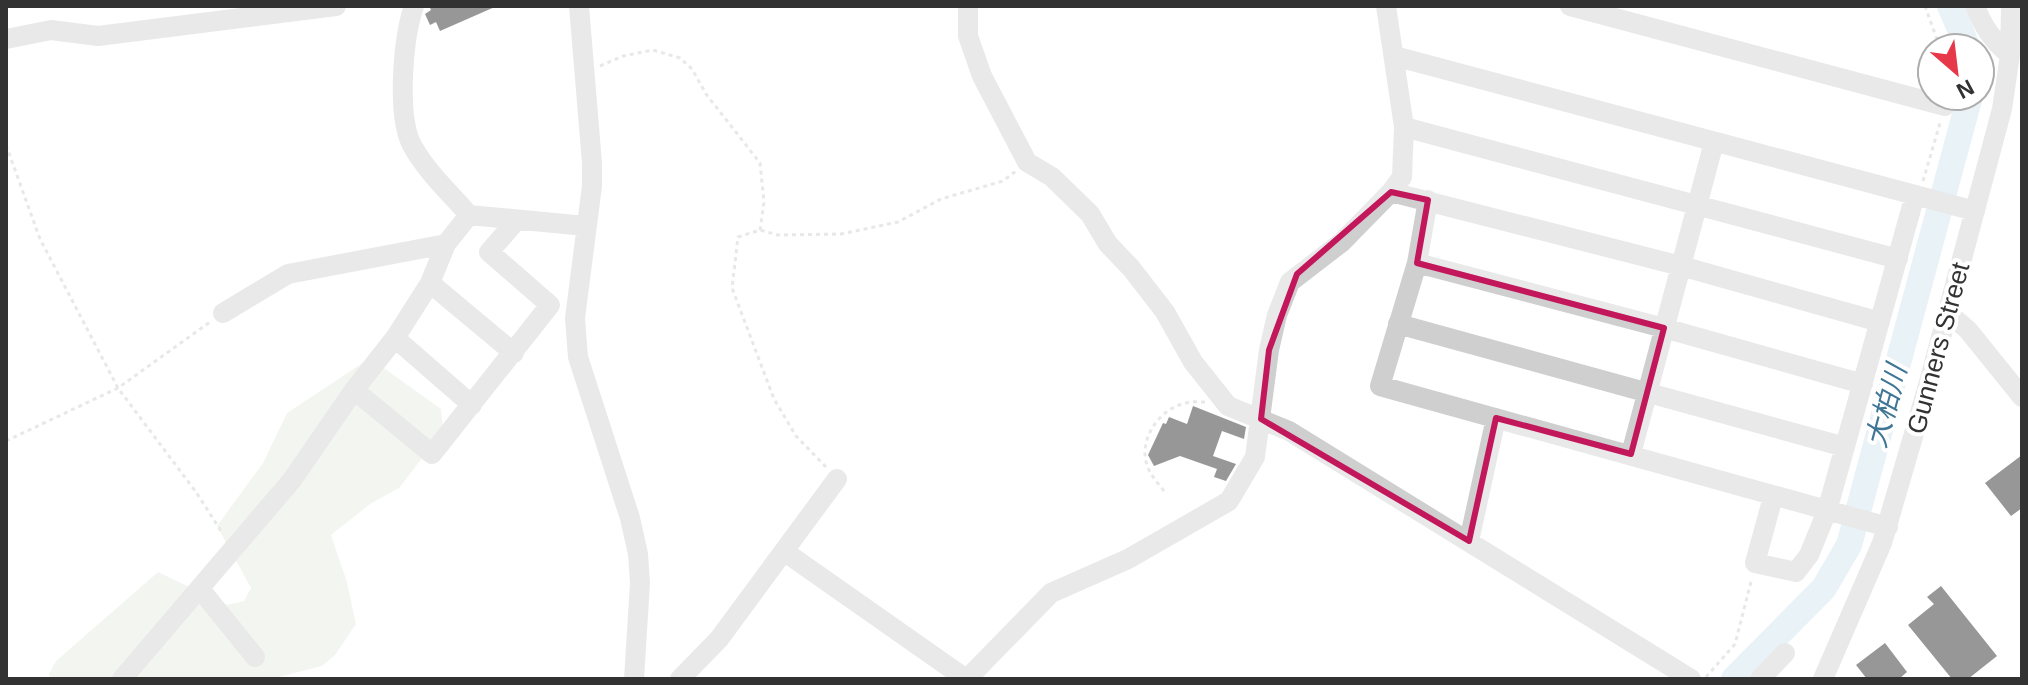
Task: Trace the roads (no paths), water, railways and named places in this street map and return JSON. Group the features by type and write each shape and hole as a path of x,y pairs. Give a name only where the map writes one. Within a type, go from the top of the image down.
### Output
{"street":[{"path":"6,39 51,30 98,36 336,6"},
{"path":"414,6 408,25 404,126 413,148 469,215 586,226"},
{"path":"579,6 592,186 575,338 638,554 640,583 634,679"},
{"path":"968,6 968,36 982,76 1027,162 1052,177 1090,214 1108,244 1165,312 1193,362 1228,406 1289,431 1691,679"},
{"path":"785,552 966,679 1051,593 1128,559 1229,501 1255,457 1269,350 1277,315 1290,282 1342,242 1402,177 1404,127 1386,6"},
{"path":"1570,6 1916,98"},
{"path":"1975,6 1981,23 1994,42 2010,55"},
{"name":"Gunners Street","path":"1823,679 1874,565 1882,525 1948,313 1967,209 2002,109 2010,55 2011,6"},
{"path":"1394,56 1967,209"},
{"path":"1404,127 1898,259"},
{"path":"1631,454 1714,142"},
{"path":"1391,192 1681,266 1880,322"},
{"path":"1773,497 1755,563 1796,572 1809,555 1832,512 1845,447 1919,196"},
{"path":"1428,200 1417,263 1380,386 1882,525"},
{"path":"122,679 292,480 354,390 395,338 430,283 446,244 469,215"},
{"path":"354,390 432,454 550,305 489,252 516,221"},
{"path":"223,313 288,274 446,244"},
{"path":"1417,263 1863,384"},
{"path":"430,283 514,353"},
{"path":"1948,313 1968,330 2022,397"},
{"path":"1398,324 1845,447"},
{"path":"395,338 472,405"},
{"path":"1469,541 1496,418"},
{"path":"680,679 719,639 837,479"},
{"path":"200,589 255,657"},
{"path":"1760,679 1785,653"}],"waterway":[{"name":"大柏川","path":"1950,6 1961,32"},
{"name":"大柏川","path":"1734,679 1824,588 1849,545 1966,112"}]}
